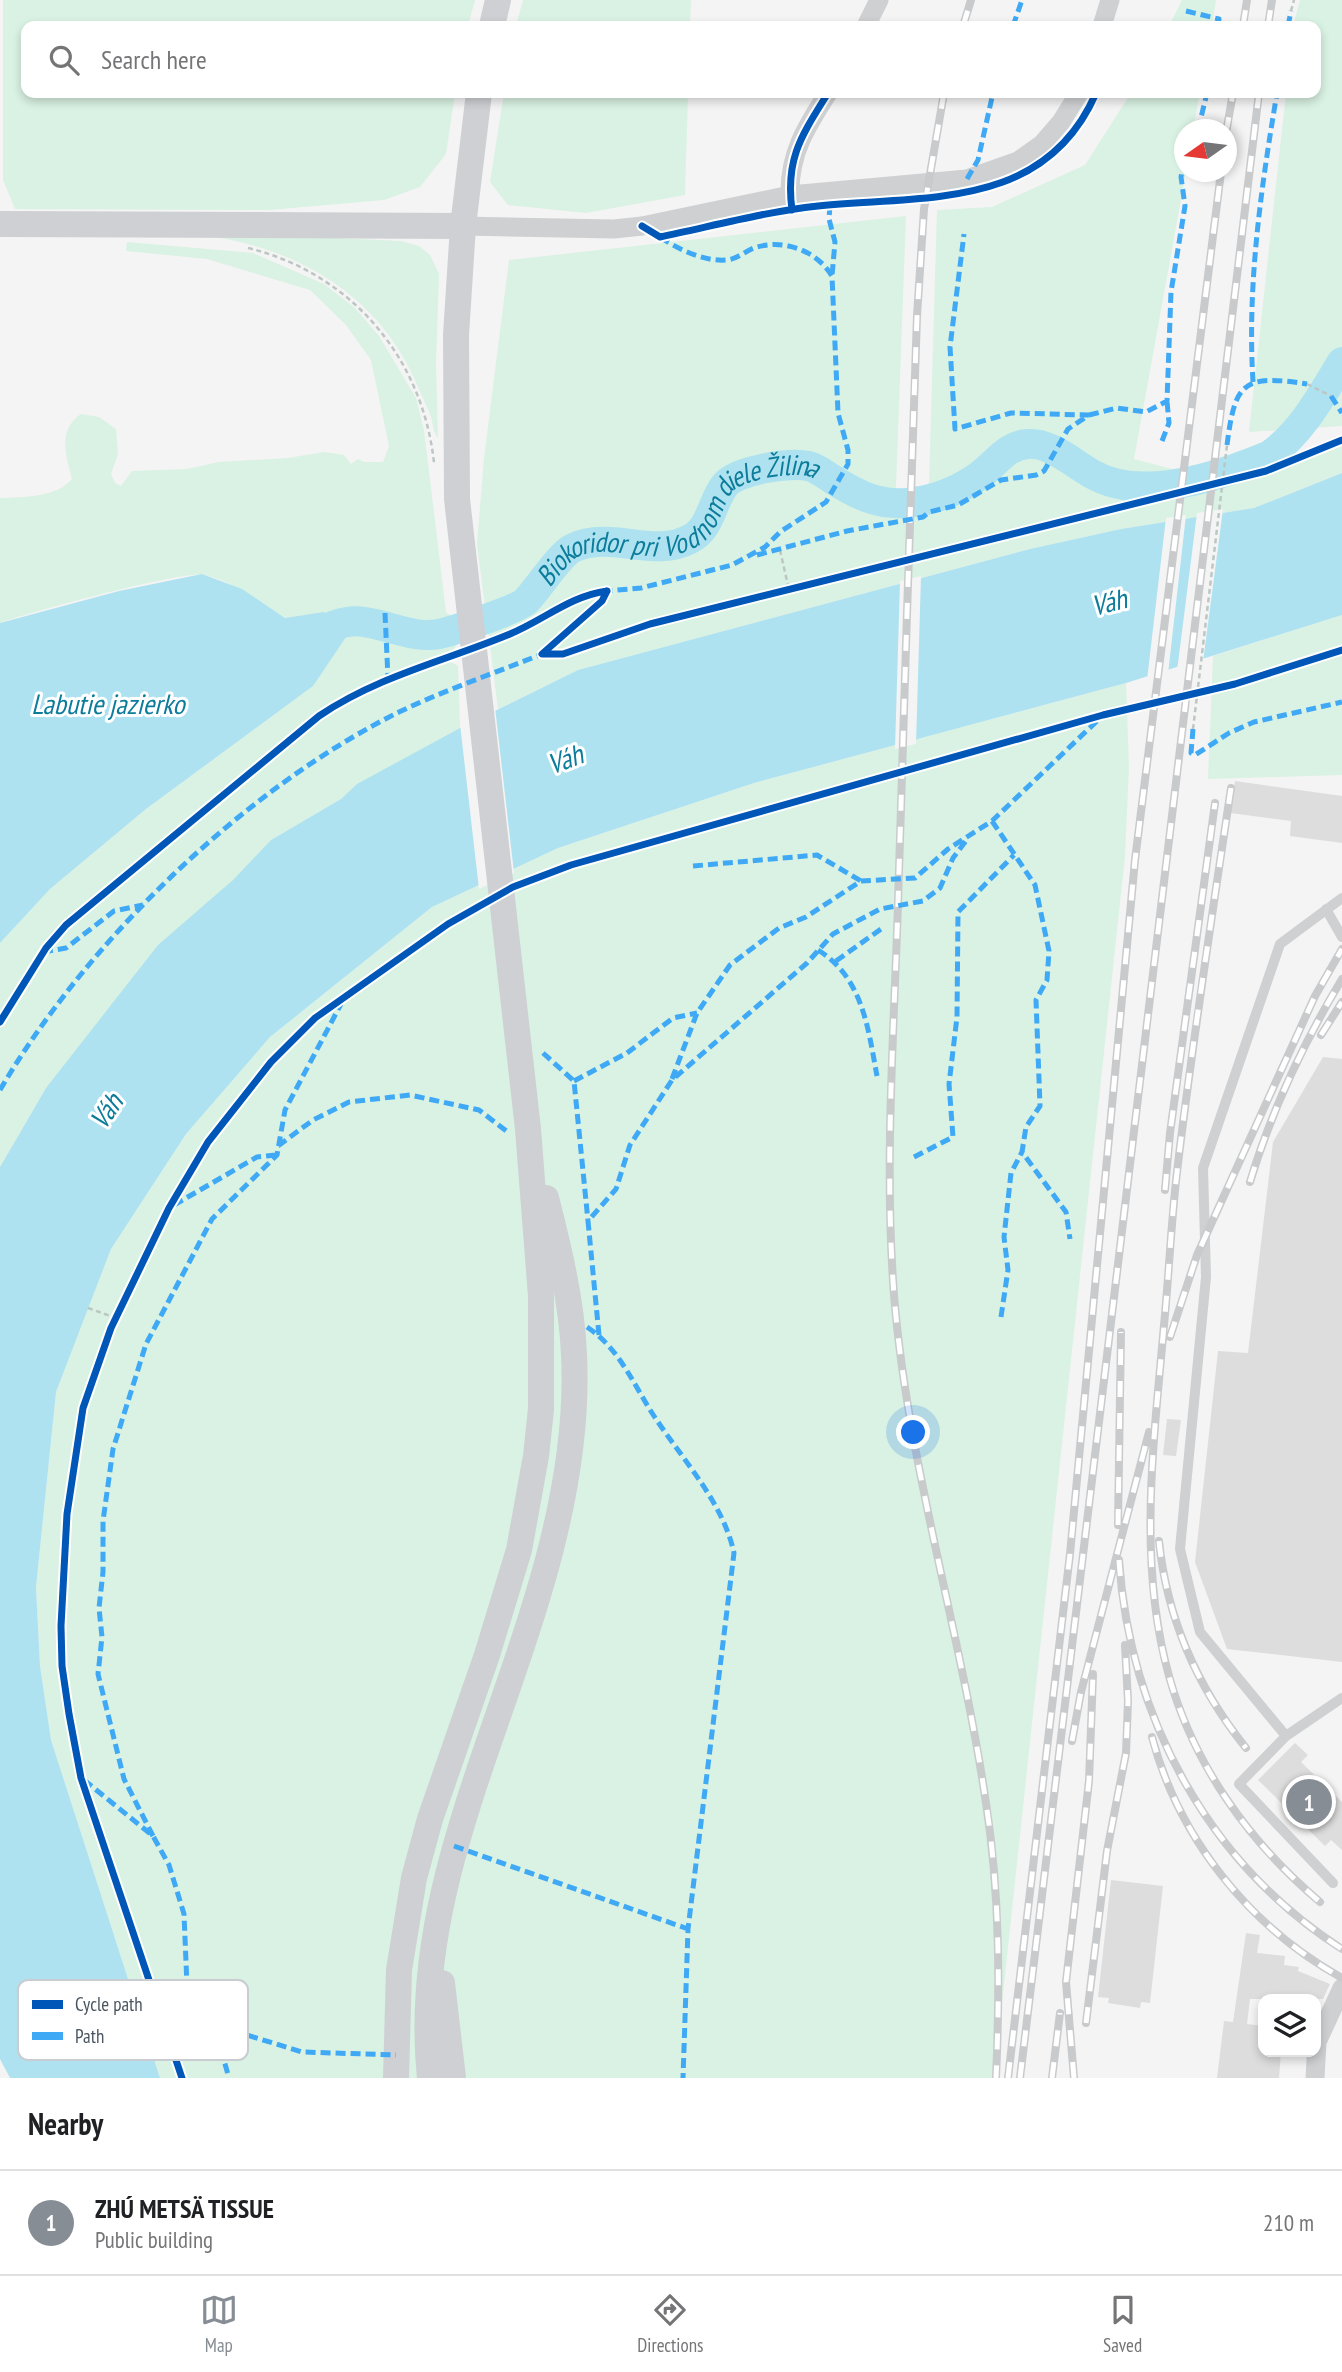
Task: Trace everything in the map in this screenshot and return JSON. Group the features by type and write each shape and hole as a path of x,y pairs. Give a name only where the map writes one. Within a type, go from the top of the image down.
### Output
{"main road":[{"path":"493,21 498,0"},
{"path":"397,2070 399,1970 414,1878 430,1819 506,1597 519,1550 536,1456 541,1409 541,1296 528,1129 457,499 456,388 463,226 478,98"},
{"path":"0,224 463,226"},
{"path":"430,2078 428,2006 434,1936 457,1834 513,1672 550,1553 571,1438 574,1354 557,1239 528,1129"},
{"path":"434,1936 453,2078"}],"street":[{"path":"868,21 879,0"},
{"path":"1104,21 1110,0"},
{"path":"790,195 789,171 795,148 825,98"},
{"path":"463,226 581,230 642,226 790,195 941,183 995,171 1018,161 1042,144 1061,122 1076,98"},
{"path":"1315,2078 1317,2042 1342,1988"}],"lane":[{"path":"1286,1736 1200,1632 1180,1549 1206,1277 1203,1168 1280,944 1342,898"},
{"path":"1326,909 1342,937"},
{"path":"1333,1883 1239,1784 1286,1736 1342,1698"}],"path":[{"path":"1291,10 1294,0"},
{"path":"238,246 271,255 321,277 360,307 376,324 413,382 424,411 435,475"},
{"path":"1307,384 1331,397"},
{"path":"1192,729 1227,445"},
{"path":"1213,484 1240,477"},
{"path":"780,550 789,590"},
{"path":"776,593 800,588"},
{"path":"1182,697 1209,691"},
{"path":"88,1308 116,1318"},
{"path":"111,1328 120,1308"}],"green space":[{"path":"3,0 475,0 469,21 21,21 21,98 454,98 446,154 420,187 384,200 269,210 15,209 3,180"},
{"path":"523,0 691,0 690,21 517,21"},
{"path":"1182,0 1216,0 1213,21 1172,21"},
{"path":"1300,0 1342,0 1342,426 1249,432 1285,98 1321,98 1321,21 1294,21"},
{"path":"503,98 688,98 685,195 586,213 508,205 490,182"},
{"path":"1128,98 1199,98 1195,119 1174,119 1174,182 1184,182 1134,459 1225,483 1289,463 1342,436 1342,473 1254,508 1121,529 1030,549 578,670 498,709 477,544 484,458 509,260 906,216 895,513 929,483 937,210 992,207 1085,165"},
{"path":"250,234 401,241 419,246 430,255 439,274 436,363 438,438 414,378 391,338 371,314 348,293 295,261 237,241 206,236"},
{"path":"127,242 253,253 324,284 355,308 379,336 416,398 424,430 446,612 450,615 447,627 457,643 449,661 458,666 460,728 358,784 341,799 271,840 46,1088 0,1167 0,943 50,889 146,809 313,686 324,613 285,618 227,583 205,575 191,575 105,593 0,623 0,498 48,493 72,479 66,452 66,435 73,420 81,414 99,417 116,429 118,454 111,474 115,483 121,486 132,471 187,469 219,462 288,458 324,452 344,455 351,464 358,459 364,462 383,462 389,446 371,360 346,325 310,290 207,259 126,251"},
{"path":"1342,615 1342,775 1208,779 1213,656"},
{"path":"1126,683 1129,767 1125,856 994,2078 160,2078 154,2060 248,2060 248,1980 128,1980 51,1740 40,1666 36,1587 56,1392 111,1249 186,1134 270,1037 432,907 558,848 754,783"}],"water":[{"name":"Váh","path":"1342,473 1342,615 1126,683 754,783 558,848 432,907 270,1037 186,1134 111,1249 56,1392 36,1587 40,1666 51,1740 128,1980 18,1980 18,2060 154,2060 160,2078 10,2078 0,2059 0,1167 46,1088 158,945 233,880 271,840 341,799 357,784 460,728 578,670 1030,549 1121,529 1254,508"},
{"name":"Labutie jazierko","path":"202,574 242,589 285,618 324,612 346,637 313,686 146,809 50,889 0,943 0,623 119,591"}],"pier":[{"path":"1223,509 1203,662 1177,671 1197,513"},
{"path":"1186,515 1168,674 1147,680 1166,518"},
{"path":"921,576 916,744 895,749 900,581"},
{"path":"495,707 514,873 479,889 460,724"}],"building":[{"path":"1235,781 1342,796 1342,843 1290,836 1291,821 1230,813"},
{"path":"1323,1057 1342,1059 1342,1662 1227,1649 1195,1562 1218,1351 1248,1353 1273,1142"},
{"path":"1167,1419 1181,1420 1176,1456 1163,1455"},
{"path":"1295,1743 1308,1755 1301,1762 1342,1802 1342,1850 1331,1840 1325,1846 1258,1780"},
{"path":"1111,1880 1163,1886 1150,2003 1141,2002 1140,2008 1108,2003 1109,1998 1098,1997"},
{"path":"1246,1933 1260,1935 1257,1953 1285,1956 1284,1965 1299,1967 1298,1971 1330,1984 1323,1999 1321,1994 1258,1994 1258,1999 1250,1999 1247,2024 1258,2025 1258,2057 1281,2057 1279,2078 1217,2078 1224,2021 1233,2022"}],"waterway":[{"name":"Biokoridor pri Vodnom diele Žilina","path":"298,643 346,622 364,622 430,635 485,619 526,601 562,557 573,548 603,542 662,546 690,539 707,522 725,485 740,475 764,468 789,465 811,467 861,495 891,503 923,501 948,493 979,476 1013,448 1028,444 1045,446 1092,474 1112,482 1157,486 1205,478 1270,455 1282,446 1310,412 1342,362"}],"railway":[{"path":"965,21 971,0"},
{"path":"1244,21 1247,0"},
{"path":"1269,21 1272,0"},
{"path":"943,98 924,209 917,316 891,1099 891,1246 901,1359 911,1423 963,1676 991,1837 998,1940 996,2078"},
{"path":"1228,119 1232,98"},
{"path":"1020,2078 1258,98"},
{"path":"1008,2078 1070,1554 1135,860 1220,182"},
{"path":"1231,788 1175,1191 1153,1457 1153,1589 1169,1676 1193,1741 1209,1772 1248,1828 1270,1854 1320,1902"},
{"path":"1165,1190 1170,1133 1215,803"},
{"path":"1170,1337 1197,1255 1315,996 1342,949"},
{"path":"1250,1182 1290,1078 1342,979"},
{"path":"1321,1035 1342,1002"},
{"path":"1118,1525 1121,1332"},
{"path":"1072,1741 1081,1692 1149,1432"},
{"path":"1159,1541 1169,1598 1187,1651 1213,1701 1246,1748"},
{"path":"1119,1560 1126,1619 1140,1675 1159,1730 1184,1782 1215,1830 1252,1874 1294,1914 1342,1949"},
{"path":"1086,2023 1107,1851 1126,1753 1128,1701 1125,1645"},
{"path":"1074,2078 1066,1982 1089,1781 1093,1674"},
{"path":"1152,1737 1164,1775 1180,1811 1223,1877 1277,1933 1342,1978"},
{"path":"1052,2078 1060,2013"}],"marked path":[{"path":"1015,21 1022,0"},
{"path":"1186,11 1219,21"},
{"path":"1289,21 1291,11"},
{"path":"967,179 978,160 992,98"},
{"path":"1201,119 1206,98"},
{"path":"1253,382 1254,273 1261,201 1276,98"},
{"path":"1089,415 1117,408 1146,412 1167,401 1171,292 1185,206 1182,182"},
{"path":"830,205 829,219 835,242 832,276"},
{"path":"757,555 847,531 923,517 929,512 958,505 1001,480 1036,475 1044,471 1068,429 1089,415 1011,413 955,429 950,347 964,234"},
{"path":"605,595 607,591 641,588 732,565 765,547 780,532 826,502 848,464 848,450 838,413 832,276 826,267 809,254 789,246 757,247 731,259 718,260 692,254 660,237"},
{"path":"1227,445 1234,407 1246,387 1269,380 1307,384"},
{"path":"1331,396 1342,413"},
{"path":"1162,441 1169,423 1167,401"},
{"path":"385,613 388,678"},
{"path":"0,1090 36,1034 77,979 124,925 174,874 228,826 341,744 399,712 542,654 546,648"},
{"path":"1193,729 1191,753 1195,755 1229,733 1254,722 1342,702"},
{"path":"672,1079 697,1013 730,965 779,928 806,917 861,881 915,878 948,849 992,821 1098,720"},
{"path":"992,821 1035,885 1049,951 1047,980 1036,1000 1040,1106 1026,1127 1022,1152 1066,1212 1070,1239"},
{"path":"599,1335 588,1221 616,1189 630,1145 672,1080 807,963 833,934 880,909 923,901 940,888 953,858 968,838"},
{"path":"693,866 817,855 861,881"},
{"path":"914,1157 953,1137 949,1084 957,1017 958,912 1014,855"},
{"path":"43,952 66,948 114,911 143,905"},
{"path":"836,961 881,929"},
{"path":"818,950 833,961 854,990 866,1022 877,1076"},
{"path":"153,1836 124,1779 98,1674 102,1637 99,1608 103,1572 103,1521 113,1449 146,1344 212,1219 277,1155 285,1110 341,1004"},
{"path":"574,1081 627,1053 673,1018 697,1013"},
{"path":"543,1053 574,1081 588,1221"},
{"path":"278,1146 313,1120 349,1102 410,1095 479,1110 509,1133"},
{"path":"1001,1317 1008,1270 1004,1237 1011,1173 1022,1152"},
{"path":"174,1205 257,1157 277,1155"},
{"path":"587,1327 617,1356 654,1416 700,1482 721,1516 734,1553 688,1929 683,2078"},
{"path":"84,1780 153,1836 169,1865 184,1914 187,1980"},
{"path":"454,1846 688,1929"},
{"path":"248,2035 302,2052 396,2055"},
{"path":"224,2060 229,2078"}],"cycle path":[{"path":"792,210 790,192 793,161 803,135 825,98"},
{"path":"642,226 660,237 818,206 939,197 978,190 1014,178 1046,159 1074,131 1093,98"},
{"path":"607,591 602,601 542,654 563,654 650,624 1266,471 1342,440"},
{"path":"0,1022 46,948 66,925 319,716 341,702 388,680 510,634 569,603 607,591"},
{"path":"149,1980 81,1778 69,1714 62,1666 61,1626 67,1514 83,1408 111,1328 169,1208 208,1142 271,1062 315,1018 448,924 513,887 571,865 1103,715 1235,684 1342,650"},
{"path":"176,2060 182,2078"}],"place":[{"name":"ZHÚ METSÄ TISSUE","path":"1309,1802"}]}
